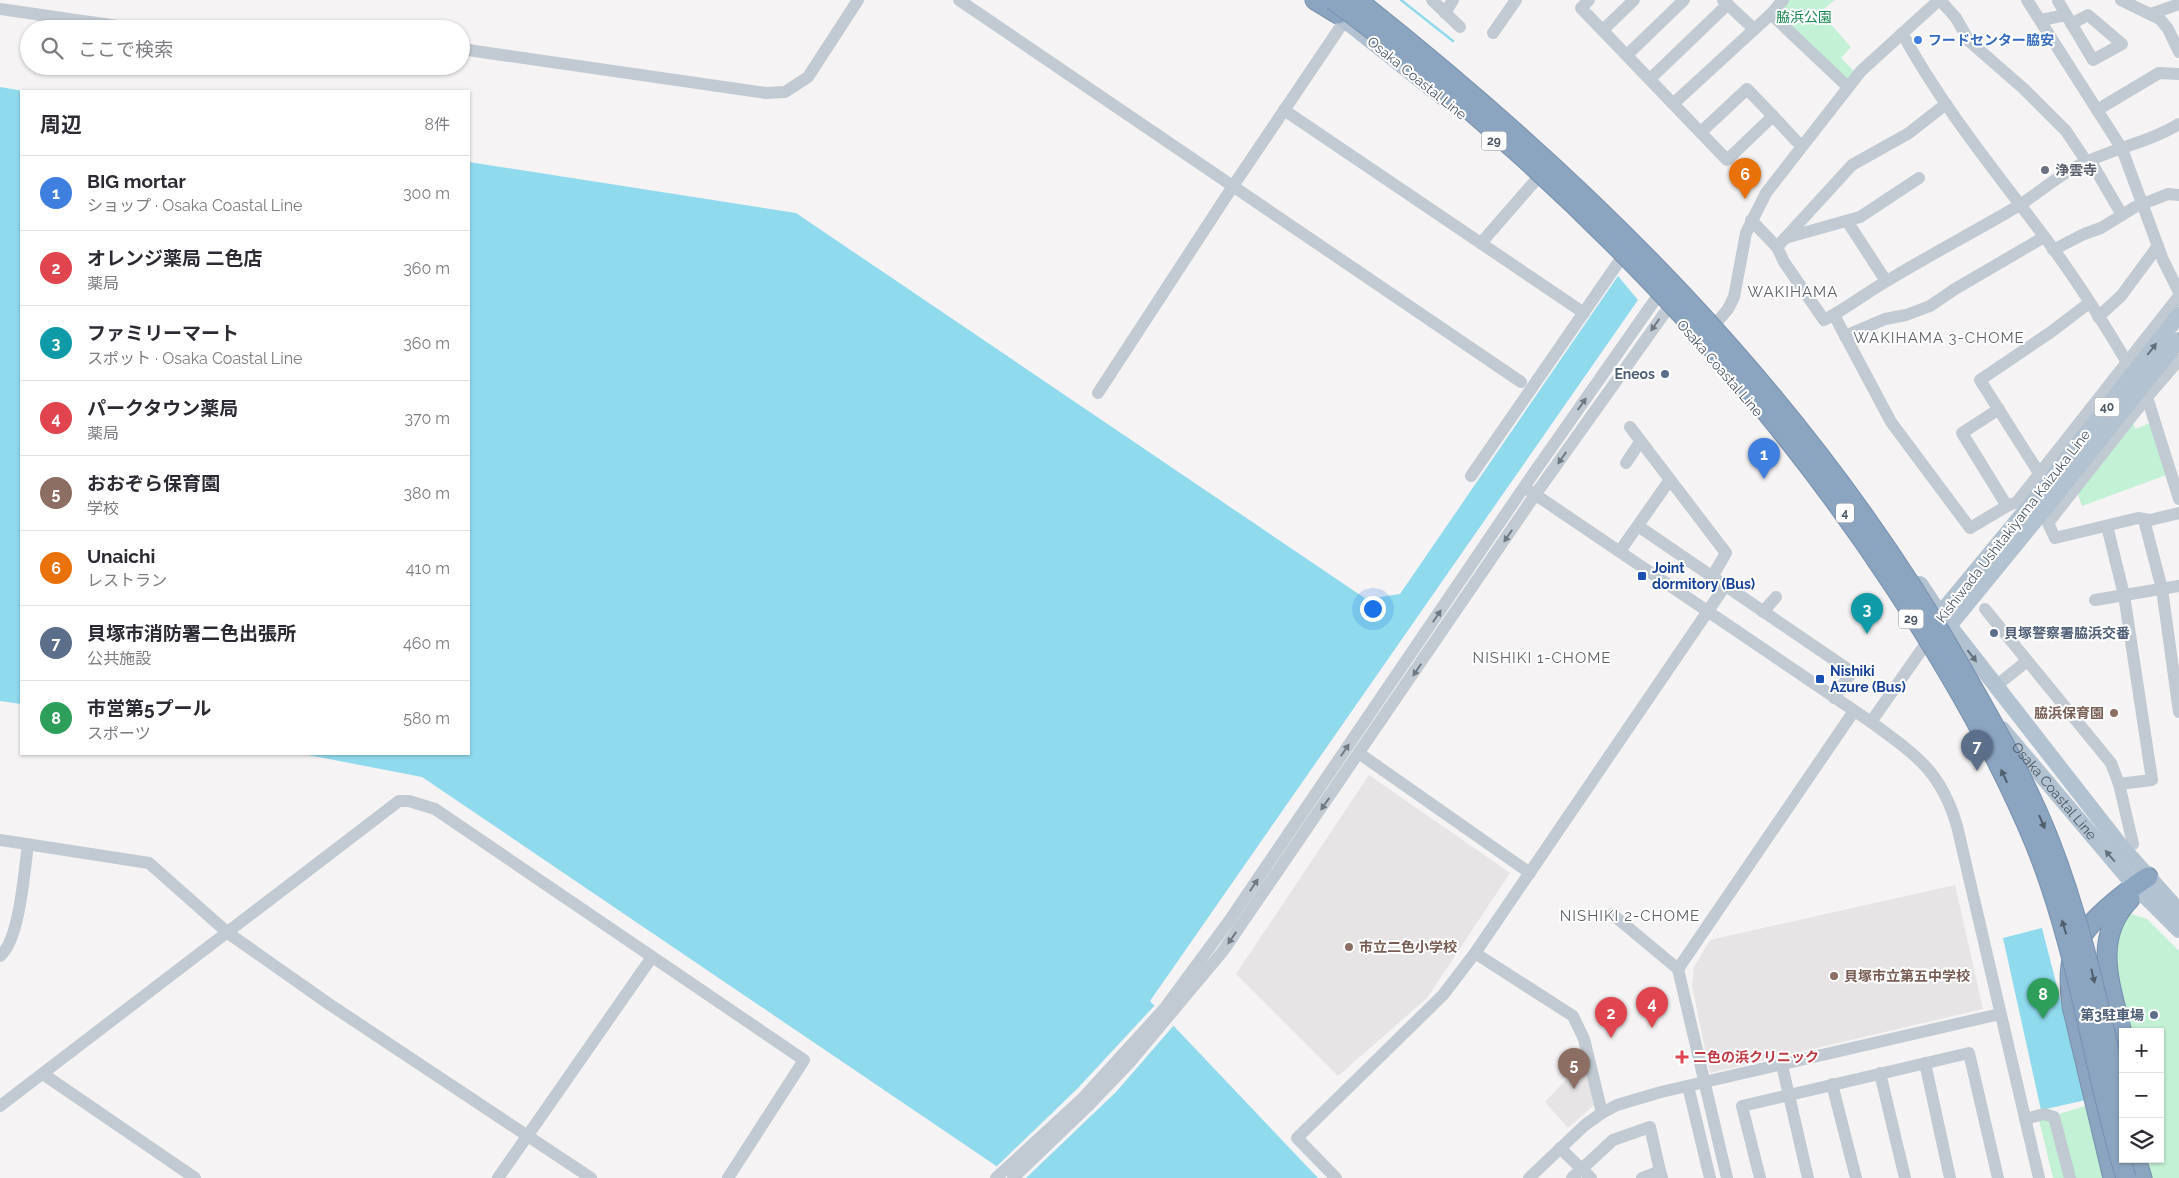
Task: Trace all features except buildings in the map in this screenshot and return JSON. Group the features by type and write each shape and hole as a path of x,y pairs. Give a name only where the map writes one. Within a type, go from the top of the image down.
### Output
{"highway":[{"path":"1317,0 1338,11"},
{"name":"4","path":"1357,0 1497,114 1568,179 1648,258 1728,343 1772,394 1819,454 1890,551 1948,645 1992,722 2033,802 2065,882 2092,971 2119,1091"},
{"name":"4","path":"1338,11 1416,64 1486,123 1609,238 1666,297 1761,404 1802,455 1876,558 1933,646 1984,737 2036,847 2059,912 2077,973 2116,1144 2126,1178"},
{"path":"2113,1178 2072,1006 2069,981 2070,966 2080,937 2090,924 2140,884"},
{"path":"2121,1028 2108,970 2106,945 2112,923 2140,884"},
{"path":"2137,1163 2142,1178"},
{"path":"2150,1163 2155,1178"}],"main road":[{"name":"Osaka Coastal Line","path":"1368,0 1525,131 1636,236 1718,321 1840,468 1898,550 1944,620 2114,838 2140,884 2179,911"},
{"name":"Osaka Coastal Line","path":"1338,11 1486,134 1620,260 1661,303 1740,390 1820,489 1927,642 2179,930"},
{"name":"Kishiwada Ushitakiyama Kaizuka Line","path":"2041,502 2179,316"},
{"name":"Kishiwada Ushitakiyama Kaizuka Line","path":"1927,642 2041,502 2179,340"}],"street":[{"path":"470,50 766,93 785,92 808,77 858,0"},
{"path":"959,0 1521,382"},
{"path":"1432,0 1460,27"},
{"path":"1445,13 1453,0"},
{"path":"1493,33 1516,0"},
{"path":"1589,0 1581,8 1727,160 1773,116"},
{"path":"1603,30 1634,0"},
{"path":"1627,55 1684,0"},
{"path":"1674,103 1771,14 1783,0"},
{"path":"2027,0 2122,149 2163,260 2179,292"},
{"path":"2040,20 2069,20 2058,0"},
{"path":"2121,0 2160,19 2168,29 2179,52"},
{"path":"1718,321 1734,298 1746,233 1766,193 1861,71 1937,1 1956,18 1969,41 2024,89 2066,131 2088,160 2122,215"},
{"path":"1650,79 1726,2 1754,28"},
{"path":"2152,14 2179,4"},
{"path":"0,9 76,20"},
{"path":"1098,393 1232,186 1284,110 1338,11"},
{"path":"1771,14 1848,87"},
{"path":"1902,33 1918,62 1946,104 2044,237 2127,361 2148,397 2179,500"},
{"path":"2098,110 2159,73 2179,74"},
{"path":"1701,132 1747,89 1801,146"},
{"path":"1781,242 1852,165 1909,133 1946,104"},
{"path":"1284,110 1584,313"},
{"path":"1751,220 1781,242 1784,262 1824,320 1853,305 1886,281 2020,205 2052,181 2088,160 2161,135 2179,124"},
{"path":"1781,242 1860,217 1919,178"},
{"path":"1480,243 1536,180"},
{"path":"2053,250 2084,234 2101,228 2143,204 2168,194 2179,195"},
{"path":"1846,221 1886,281"},
{"path":"1845,336 1885,319 1930,306 1955,289 2044,237"},
{"path":"2098,317 2121,296 2158,246"},
{"path":"1471,476 1620,260"},
{"path":"1004,1176 1167,1013 1223,951 1360,754 1535,495 1661,303 1673,274"},
{"path":"1167,1013 1524,487 1661,303 1685,286"},
{"path":"1834,315 1891,422 1970,528 2017,502 2179,296"},
{"path":"2039,473 1980,380 2052,332 2089,303"},
{"path":"2179,360 2048,523 2055,538 2138,518 2144,520 2179,513"},
{"path":"1999,410 1962,433 2007,506"},
{"path":"1630,427 1669,481 1726,553 1712,577"},
{"path":"1626,463 1640,442"},
{"path":"1620,551 1669,481"},
{"path":"1524,487 1871,722 1908,749 1929,768 1939,781 1951,804 2039,1178"},
{"path":"2144,520 2162,589 2179,712"},
{"path":"1638,526 1852,672 1834,698"},
{"path":"2107,526 2124,595 2152,780 2119,784"},
{"path":"1336,1178 1297,1138 1443,995 1475,953 1725,586"},
{"path":"2095,600 2179,586"},
{"path":"1763,612 1776,597"},
{"path":"1985,609 2112,763 2119,784 2133,844"},
{"path":"1871,722 1927,642"},
{"path":"1996,686 2027,661"},
{"path":"1678,970 1854,711"},
{"path":"1360,754 1530,873"},
{"path":"0,1106 399,801 409,801 435,809 804,1060 728,1178"},
{"path":"0,840 149,863 228,933 329,1004 591,1178"},
{"path":"0,956 5,952 14,934 28,845"},
{"path":"1612,914 1678,970 1726,1178"},
{"path":"1475,953 1573,1016 1584,1039 1602,1113"},
{"path":"498,1178 652,957"},
{"path":"1529,1178 1585,1125 1602,1113 1617,1106 1653,1094 2000,1014"},
{"path":"1760,1178 1742,1106 1969,1053 1998,1178"},
{"path":"1925,1063 1950,1178"},
{"path":"1782,1065 1808,1178"},
{"path":"1880,1073 1905,1178"},
{"path":"43,1074 195,1178"},
{"path":"1832,1084 1856,1178"},
{"path":"1688,1086 1710,1178"},
{"path":"2025,1119 2044,1114 2054,1117 2070,1178"},
{"path":"1572,1178 1613,1140 1650,1127 1661,1174 1642,1178"},
{"path":"1560,1148 1591,1178"}],"shaded area":[{"path":"1369,775 1510,873 1427,998 1338,1076 1236,974"},
{"name":"貝塚市立第五中学校","path":"1955,885 1983,1009 1710,1073 1692,986 1694,967 1710,940"},
{"path":"1586,1062 1594,1105 1568,1128 1545,1102 1578,1067"}],"green space":[{"name":"脇浜公園","path":"1789,0 1835,0 1820,12 1851,47 1841,58 1854,71 1847,82 1777,14"},
{"path":"2154,421 2169,474 2082,506 2077,492 2133,424 2136,429"},
{"path":"2131,914 2147,919 2179,951 2179,1178 2053,1178 2039,1120 2085,1106 2119,1100 2119,1163 2164,1163 2164,1028 2129,1028 2112,973 2122,918"}],"water":[{"path":"0,87 20,90 20,704 0,701"},
{"path":"470,162 796,213 1366,599 1400,594 1618,276 1638,300 1150,1001 1318,1178 1014,1178 422,777 308,755 470,755"},
{"path":"2042,928 2086,1100 2041,1110 2003,938"}],"pier":[{"path":"1156,1004 1175,1024 1116,1092 1026,1178 1010,1178 995,1168 1077,1089"}],"waterway":[{"path":"1401,0 1453,41"}],"place":[{"name":"フードセンター脇安","path":"1918,40"},
{"name":"浄雲寺","path":"2045,170"},
{"name":"Unaichi","path":"1745,199"},
{"name":"Eneos","path":"1665,374"},
{"name":"BIG mortar","path":"1764,479"},
{"name":"Joint dormitory (Bus)","path":"1642,576"},
{"name":"貝塚警察署脇浜交番","path":"1994,633"},
{"name":"ファミリーマート","path":"1867,634"},
{"name":"Nishiki Azure (Bus)","path":"1820,679"},
{"name":"脇浜保育園","path":"2114,713"},
{"name":"貝塚市消防署二色出張所","path":"1977,771"},
{"name":"市立二色小学校","path":"1349,947"},
{"name":"貝塚市立第五中学校","path":"1834,976"},
{"name":"第3駐車場","path":"2154,1015"},
{"name":"市営第5プール","path":"2043,1019"},
{"name":"パークタウン薬局","path":"1652,1028"},
{"name":"オレンジ薬局 二色店","path":"1611,1038"},
{"name":"二色の浜クリニック","path":"1682,1057"},
{"name":"おおぞら保育園","path":"1574,1089"}],"district":[{"name":"WAKIHAMA","path":"1793,292"},
{"name":"WAKIHAMA 3-CHOME","path":"1939,338"},
{"name":"NISHIKI 1-CHOME","path":"1542,658"},
{"name":"NISHIKI 2-CHOME","path":"1630,916"}]}
